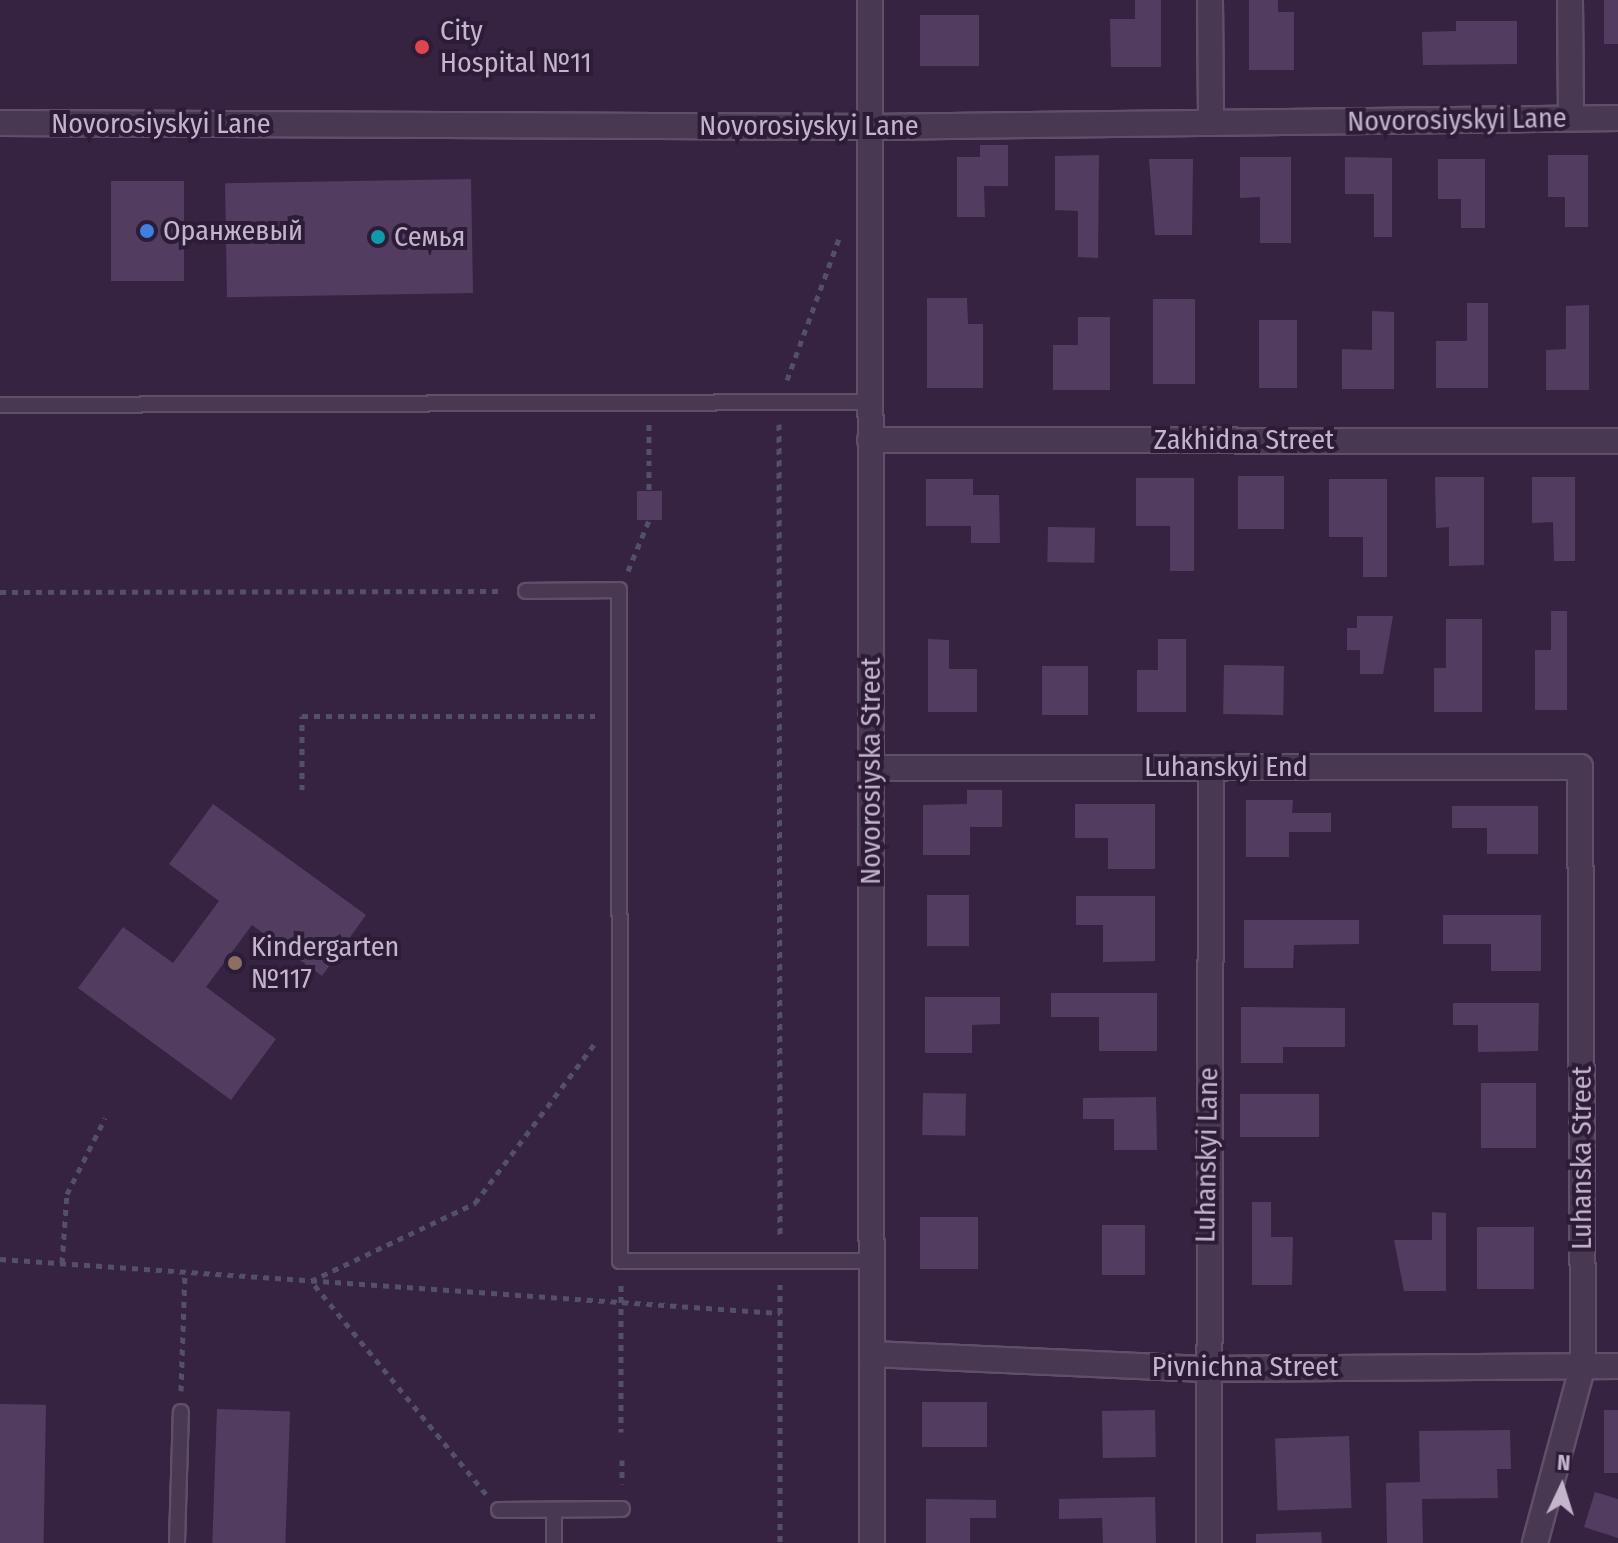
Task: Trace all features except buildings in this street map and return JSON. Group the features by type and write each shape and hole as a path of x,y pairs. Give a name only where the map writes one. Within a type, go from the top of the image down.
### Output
{"street":[{"name":"Novorosiyska Street","path":"870,0 872,1543"},
{"path":"1210,0 1211,123"},
{"path":"1570,0 1571,118"},
{"name":"Novorosiyskyi Lane","path":"0,123 870,127 1618,118"},
{"name":"Zakhidna Street","path":"870,440 1618,441"},
{"name":"Luhanskyi End","path":"871,768 1580,767"},
{"name":"Luhanska Street","path":"1535,1543 1583,1365 1580,767"},
{"name":"Luhanskyi Lane","path":"1209,1543 1205,1369 1211,768"},
{"name":"Pivnichna Street","path":"872,1354 1205,1369 1618,1366"}],"lane":[{"path":"0,405 870,402"},
{"path":"526,591 619,590 620,1261 872,1261"},
{"path":"177,1543 181,1412"},
{"path":"499,1510 622,1509"},
{"path":"554,1510 554,1543"}],"path":[{"path":"780,1543 779,403 843,228"},
{"path":"649,403 649,491"},
{"path":"619,590 649,520"},
{"path":"0,592 526,591"},
{"path":"302,790 302,716 620,716"},
{"path":"311,1281 475,1203 620,1010"},
{"path":"62,1263 67,1194 105,1118"},
{"path":"0,1259 780,1313"},
{"path":"620,1261 621,1432"},
{"path":"181,1412 185,1272"},
{"path":"311,1281 499,1510"}],"place":[{"name":"City Hospital №11","path":"422,47"},
{"name":"Оранжевый","path":"147,231"},
{"name":"Семья","path":"378,237"},
{"name":"Kindergarten №117","path":"235,963"}]}
